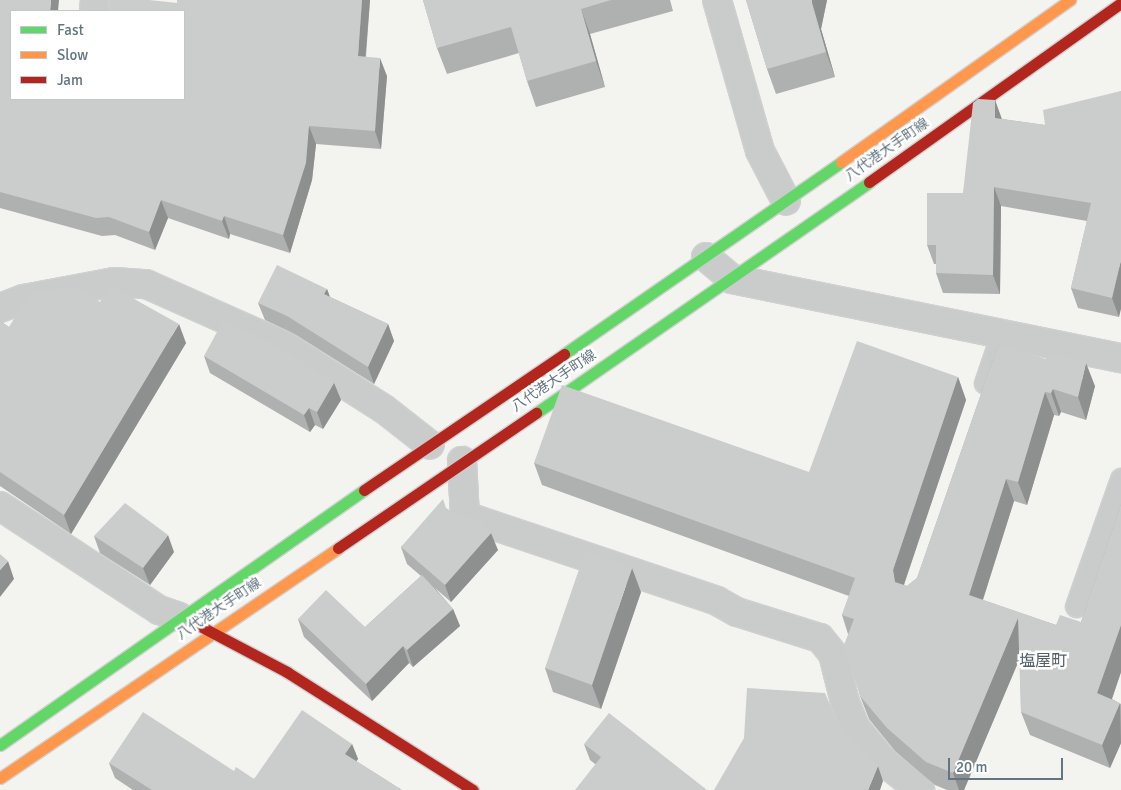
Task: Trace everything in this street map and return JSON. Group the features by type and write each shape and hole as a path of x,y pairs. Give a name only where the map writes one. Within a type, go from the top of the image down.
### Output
{"main road":[{"name":"八代港大手町線","path":"0,745 179,617 706,257 1070,0"},
{"name":"八代港大手町線","path":"0,778 462,461 732,279 1121,2"},
{"path":"179,617 213,632 287,672 473,790"}],"street":[{"path":"717,0 760,152 786,201"},
{"path":"706,257 732,279 1001,336 1121,358"},
{"path":"0,308 24,299 114,282 146,284 285,346 384,409 430,445"},
{"path":"462,461 466,516 716,601 737,612 820,638 833,654 844,702 855,727 884,762 920,790"},
{"path":"0,506 159,610 179,617"}],"lane":[{"path":"979,401 1001,336"},
{"path":"1076,606 1121,479"}],"building":[{"path":"0,0 51,0 50,10 10,10 10,100 185,100 185,10 109,10 110,0 149,0 177,3 177,0 362,0 358,56 380,58 375,131 309,126 306,163 283,235 224,216 222,221 161,200 149,232 109,217 96,218 0,192"},
{"path":"423,0 611,0 581,9 596,61 527,81 511,27 437,48"},
{"path":"746,0 812,0 826,52 767,69"},
{"path":"1121,91 1121,260 1112,298 1071,288 1091,203 994,187 993,275 936,273 936,245 927,245 927,193 963,193 973,103 978,99 995,100 995,118 1045,125 1043,110"},
{"path":"277,265 327,289 324,294 388,324 368,367 287,316 258,303"},
{"path":"109,285 179,324 64,515 0,472 0,321 9,327 29,294 74,286 100,302"},
{"path":"223,321 271,343 334,383 317,412 309,408 304,415 204,356"},
{"path":"857,341 958,377 893,570 895,582 907,586 917,578 998,345 1046,359 1048,353 1086,363 1078,397 1053,389 1051,393 1045,392 1018,482 1006,479 969,595 1056,625 1060,615 1081,622 1121,504 1121,625 1097,693 1120,703 1102,745 1021,712 1018,618 953,773 926,762 887,728 860,696 844,645 854,619 842,615 855,578 534,463 562,385 809,472"},
{"path":"443,499 446,508 453,513 480,522 491,533 445,585 401,547"},
{"path":"125,503 168,535 143,568 94,536"},
{"path":"585,552 632,568 592,685 545,668"},
{"path":"0,554 8,561 0,570"},
{"path":"422,575 453,609 407,650 403,646 366,684 298,619 326,590 365,627"},
{"path":"747,688 825,693 837,721 878,766 868,790 714,790 744,738"},
{"path":"302,710 352,744 345,754 402,790 152,790 109,763 143,712 234,771 236,767 254,779"},
{"path":"609,713 707,790 575,790 601,757 584,744"}],"traffic: fast":[{"path":"564,354 841,162"},
{"path":"536,413 869,182"},
{"path":"0,745 364,490"}],"traffic: slow":[{"path":"841,162 1070,0"},
{"path":"0,778 338,548"}],"traffic: jam":[{"path":"869,182 1121,3"},
{"path":"364,490 564,354"},
{"path":"338,548 536,413"},
{"path":"198,625 287,672 473,790"}],"district":[{"name":"塩屋町","path":"1043,661"}]}
